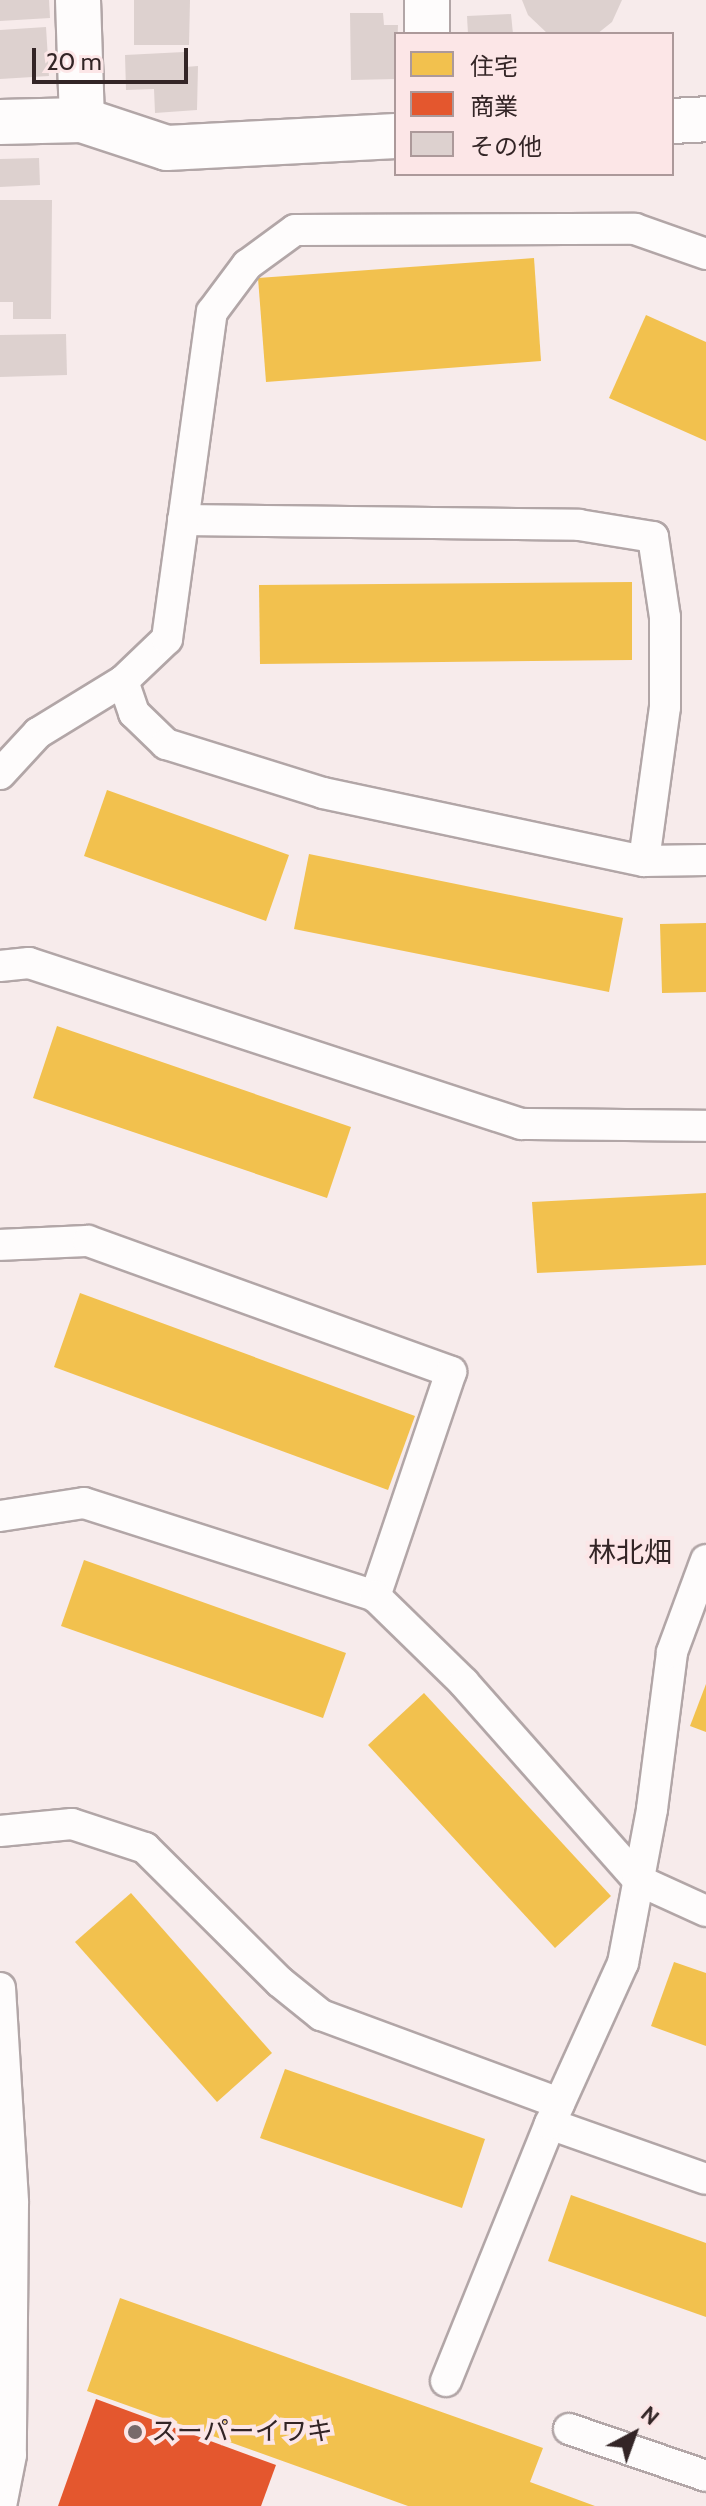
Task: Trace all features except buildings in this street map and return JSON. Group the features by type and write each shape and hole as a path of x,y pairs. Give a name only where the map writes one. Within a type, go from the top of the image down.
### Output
{"street":[{"path":"78,0 82,120"},
{"path":"427,0 427,32"},
{"path":"674,121 706,119"},
{"path":"0,122 82,120 167,148 394,136"}],"lane":[{"path":"0,774 38,733 123,681 167,639 212,312 247,265 295,230 635,229 706,254"},
{"path":"183,520 579,525 653,537 665,617 665,707 644,861"},
{"path":"123,681 134,713 166,744 323,793 644,861 706,860"},
{"path":"0,966 29,963 521,1124 706,1126"},
{"path":"0,1245 88,1241 451,1372 375,1596"},
{"path":"0,1516 84,1503 375,1596 464,1683 638,1880 706,1911"},
{"path":"446,2381 555,2114 623,1963 672,1652 699,1601 706,1560"},
{"path":"0,1831 72,1824 145,1848 280,1982 321,2015 706,2179"},
{"path":"0,1988 13,2203 11,2455 1,2506"},
{"path":"569,2429 706,2476"}],"place":[{"name":"スーパーイワキ","path":"135,2432"}],"district":[{"name":"林北畑","path":"630,1552"}]}
